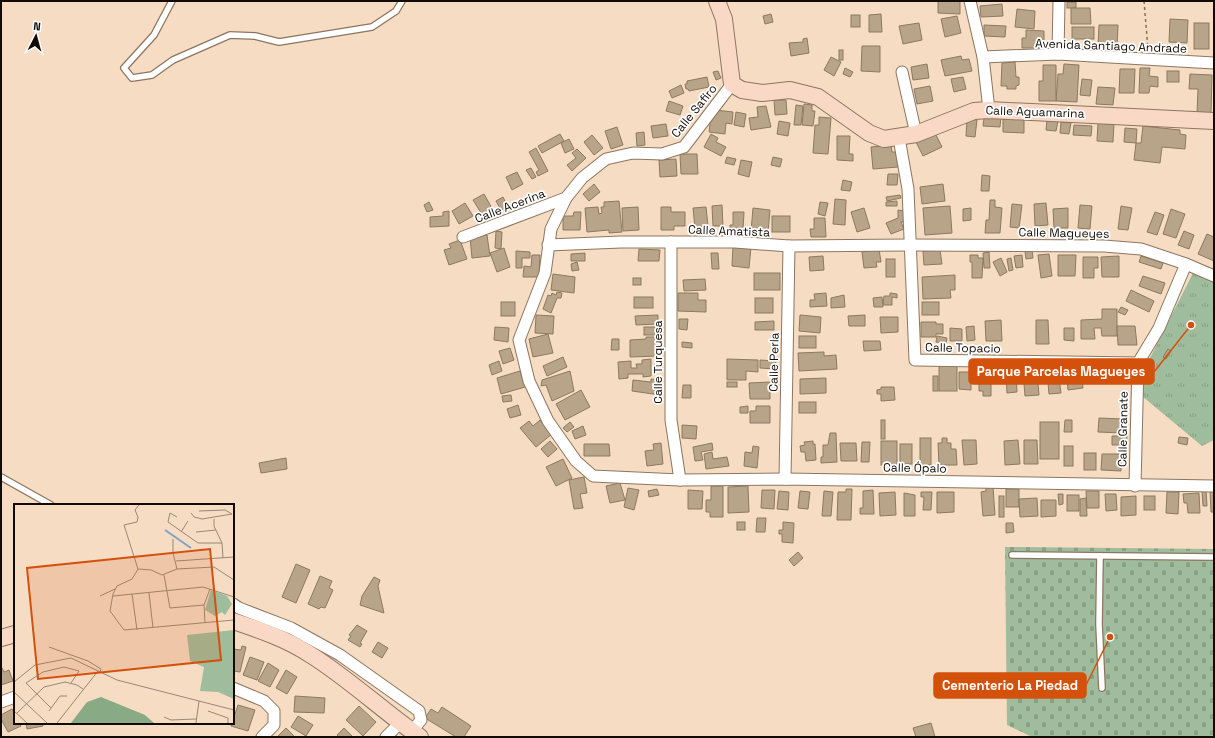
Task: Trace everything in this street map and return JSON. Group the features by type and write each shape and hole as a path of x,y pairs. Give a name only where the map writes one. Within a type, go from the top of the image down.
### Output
{"street":[{"path":"717,1 724,20 732,84"},
{"path":"970,1 982,57 989,110"},
{"path":"1058,54 1059,1"},
{"name":"Avenida Santiago Andrade","path":"982,57 1058,54 1214,63"},
{"path":"902,72 916,134"},
{"name":"Calle Aguamarina","path":"732,84 742,90 762,93 790,90 818,97 869,133 884,139 899,138 916,134 974,111 989,110 1214,121"},
{"name":"Calle Safiro","path":"615,477 593,476 576,461 548,421 529,381 519,340 546,273 551,229 566,198 582,178 606,159 633,153 662,154 684,147 732,84"},
{"name":"Calle Topacio","path":"899,138 908,189 909,245 915,360 1138,363"},
{"name":"Calle Acerina","path":"463,237 566,198"},
{"name":"Calle Turquesa","path":"671,242 671,420 680,480"},
{"name":"Calle Amatista","path":"548,245 734,242 789,246 909,245"},
{"name":"Calle Magueyes","path":"909,245 1104,246 1141,249 1186,264 1214,276"},
{"name":"Calle Perla","path":"786,479 789,246"},
{"name":"Calle Granate","path":"1135,486 1138,363 1159,328 1186,264"},
{"name":"Calle Ópalo","path":"615,477 680,480 786,479 1135,486 1214,486"},
{"path":"234,613 311,655 411,731"},
{"path":"234,613 291,628 340,655 419,711 421,720 411,731 386,737"},
{"path":"1,638 14,634"},
{"path":"234,688 264,701 274,711 274,725 262,737"},
{"path":"1,702 14,697"}],"lane":[{"path":"172,1 154,35 124,68 132,78 152,75 173,60 230,35 255,36 279,42 372,27 396,11 402,1"},
{"path":"1,477 49,504"},
{"path":"1012,555 1214,557"},
{"path":"1100,556 1099,624 1102,688"}],"path":[{"path":"1144,1 1150,60"}],"green space":[{"path":"1193,273 1214,281 1214,440 1202,446 1142,396 1145,368"},
{"path":"1005,547 1214,549 1214,737 1032,737 1007,725"}],"building":[{"path":"938,1 960,1 960,14 938,13"},
{"path":"1067,2 1076,2 1076,8 1067,8"},
{"path":"1002,4 1003,16 981,17 980,6"},
{"path":"1071,8 1090,8 1091,24 1071,24"},
{"path":"1017,9 1035,11 1034,29 1015,27"},
{"path":"771,14 773,22 765,24 763,16"},
{"path":"881,14 882,32 869,32 869,15"},
{"path":"851,15 860,15 860,27 851,27"},
{"path":"957,16 961,33 945,37 941,19"},
{"path":"1170,19 1188,20 1187,43 1169,42"},
{"path":"919,23 922,40 903,44 899,26"},
{"path":"1194,23 1209,23 1209,49 1194,49"},
{"path":"984,25 1006,26 1005,37 984,36"},
{"path":"1099,25 1118,25 1117,48 1098,47"},
{"path":"1072,27 1094,27 1094,39 1072,39"},
{"path":"1026,30 1044,31 1044,48 1022,48 1022,38 1026,38"},
{"path":"807,38 809,53 791,56 789,43 803,42 803,39"},
{"path":"862,46 880,46 880,72 861,71"},
{"path":"839,50 843,50 843,60 839,60"},
{"path":"961,56 962,60 969,59 972,71 945,76 941,60"},
{"path":"831,57 841,62 834,76 824,70"},
{"path":"1015,62 1016,77 1019,77 1019,85 1016,86 1016,89 1007,89 1007,86 1001,86 1002,63"},
{"path":"927,64 929,78 913,80 911,67"},
{"path":"1064,64 1079,65 1077,102 1056,101 1058,74 1063,74"},
{"path":"1043,65 1056,65 1056,101 1039,101 1039,81 1043,81"},
{"path":"845,68 853,72 850,77 843,74"},
{"path":"1140,68 1150,68 1149,76 1158,77 1158,87 1150,86 1149,93 1139,93"},
{"path":"1120,69 1135,69 1134,93 1119,93"},
{"path":"718,71 721,78 716,80 713,72"},
{"path":"1167,71 1179,71 1179,82 1167,82"},
{"path":"1190,74 1212,75 1211,113 1197,113 1198,89 1189,89"},
{"path":"707,77 709,87 689,91 686,89 685,84 687,84 687,81"},
{"path":"963,77 966,89 954,92 951,79"},
{"path":"1082,79 1092,80 1090,96 1080,95"},
{"path":"681,85 684,93 672,98 669,91"},
{"path":"930,86 933,101 917,104 914,89"},
{"path":"1098,87 1115,88 1113,105 1096,104"},
{"path":"774,100 786,100 787,114 775,115"},
{"path":"669,101 683,106 680,115 666,111"},
{"path":"804,104 812,105 812,111 815,111 813,126 802,125"},
{"path":"796,105 803,106 801,125 794,125"},
{"path":"766,106 771,127 751,130 749,118 758,117 757,107"},
{"path":"715,110 733,112 732,124 726,123 725,134 709,132 711,117 714,118"},
{"path":"736,112 746,114 744,127 734,125"},
{"path":"994,116 1001,116 1000,127 983,126 984,118 994,118"},
{"path":"819,117 831,118 828,154 813,153 815,125 819,125"},
{"path":"967,119 977,120 975,137 966,136"},
{"path":"1003,119 1024,119 1024,133 1003,132"},
{"path":"1047,120 1058,121 1056,131 1046,130"},
{"path":"779,121 790,123 788,136 777,134"},
{"path":"1061,122 1071,123 1069,134 1060,133"},
{"path":"1098,123 1114,124 1113,142 1097,141"},
{"path":"666,124 668,136 653,138 651,126"},
{"path":"1074,125 1092,126 1091,136 1073,135"},
{"path":"1143,126 1180,130 1180,134 1186,135 1185,149 1162,147 1160,163 1134,160 1136,143 1141,143"},
{"path":"617,127 623,145 611,149 605,131"},
{"path":"1125,128 1137,129 1136,143 1124,142"},
{"path":"644,132 645,145 637,146 636,133"},
{"path":"935,133 942,147 923,156 916,142"},
{"path":"560,134 564,141 542,153 538,146"},
{"path":"711,134 718,138 716,142 726,147 721,156 704,147"},
{"path":"592,135 603,148 594,155 584,142"},
{"path":"837,136 850,136 849,154 853,154 853,161 837,160"},
{"path":"569,139 574,149 565,153 561,143"},
{"path":"891,145 892,152 896,152 898,167 873,169 871,147"},
{"path":"536,148 548,171 538,176 536,172 539,170 529,152"},
{"path":"577,149 586,158 572,171 567,165 576,158 572,153"},
{"path":"680,154 697,154 698,174 681,174"},
{"path":"727,157 736,159 734,165 725,163"},
{"path":"773,157 782,159 780,167 771,165"},
{"path":"676,159 677,176 660,177 659,160"},
{"path":"741,160 752,162 749,177 738,174"},
{"path":"531,168 536,177 532,179 526,170"},
{"path":"517,172 523,184 512,190 506,177"},
{"path":"888,174 898,174 897,185 887,185"},
{"path":"982,175 990,176 989,191 981,191"},
{"path":"843,180 852,182 850,191 841,190"},
{"path":"594,184 600,192 589,201 583,194"},
{"path":"943,184 945,201 922,204 920,187"},
{"path":"484,194 493,210 483,216 473,200"},
{"path":"900,195 901,198 887,201 886,197"},
{"path":"503,197 508,207 501,210 496,201"},
{"path":"835,199 846,200 845,225 833,224"},
{"path":"990,200 995,200 995,207 1002,208 1000,233 985,233 986,220 989,220"},
{"path":"619,201 622,232 609,233 609,230 587,232 585,208 598,207 599,214 602,213 601,207 604,207 604,202"},
{"path":"897,201 897,206 886,206 886,202"},
{"path":"429,202 433,210 427,212 424,205"},
{"path":"820,202 828,203 825,216 818,214"},
{"path":"465,203 473,216 459,224 452,211"},
{"path":"1046,203 1048,225 1035,226 1034,204"},
{"path":"1012,204 1022,205 1019,228 1010,227"},
{"path":"722,205 723,226 713,226 712,206"},
{"path":"1080,205 1092,206 1090,229 1078,228"},
{"path":"950,206 952,233 925,235 923,208"},
{"path":"1121,206 1132,208 1128,230 1118,229"},
{"path":"638,207 639,230 623,231 622,208"},
{"path":"661,207 671,207 671,212 685,212 685,226 674,226 674,230 661,230"},
{"path":"706,207 708,226 695,228 693,208"},
{"path":"753,208 770,210 768,232 751,231"},
{"path":"864,208 870,228 857,232 851,212"},
{"path":"971,208 971,220 963,221 963,209"},
{"path":"1068,208 1068,228 1054,228 1053,209"},
{"path":"1171,209 1185,214 1176,238 1163,234"},
{"path":"898,210 905,211 905,222 901,222 904,229 891,234 886,223 898,218"},
{"path":"449,211 449,226 430,227 430,217 443,216 443,212"},
{"path":"574,212 581,212 580,230 563,230 563,216 573,216"},
{"path":"733,212 744,212 743,230 730,230 730,225 733,225"},
{"path":"1155,212 1164,215 1157,235 1147,232"},
{"path":"772,216 790,216 790,232 772,232"},
{"path":"814,218 825,218 826,237 811,237 810,229 814,229"},
{"path":"496,231 502,232 501,249 495,248"},
{"path":"1184,231 1194,235 1189,249 1178,245"},
{"path":"1207,234 1214,237 1214,261 1198,254"},
{"path":"487,235 490,256 472,258 470,237"},
{"path":"460,240 467,259 449,265 444,250 451,248 449,244"},
{"path":"733,246 751,247 749,268 732,266"},
{"path":"504,248 510,267 497,272 490,253"},
{"path":"639,249 660,250 659,261 638,261"},
{"path":"879,249 881,262 876,262 877,267 864,268 862,252"},
{"path":"940,250 942,264 924,265 923,251"},
{"path":"1032,250 1033,258 1026,259 1025,251"},
{"path":"516,251 530,252 530,258 522,258 522,268 516,268"},
{"path":"989,252 990,268 984,268 983,253"},
{"path":"585,253 585,261 571,261 571,254"},
{"path":"711,253 718,253 719,269 712,269"},
{"path":"1049,254 1052,276 1041,278 1038,255"},
{"path":"532,255 540,255 539,277 523,277 524,266 531,267"},
{"path":"970,255 978,255 978,258 983,258 982,278 972,278 972,262 970,262"},
{"path":"1022,255 1023,267 1016,268 1014,256"},
{"path":"1058,255 1076,255 1075,276 1058,276"},
{"path":"823,256 824,270 810,271 809,257"},
{"path":"1119,256 1119,277 1102,277 1101,257"},
{"path":"1141,256 1163,263 1161,269 1139,262"},
{"path":"1083,257 1098,257 1098,268 1094,268 1094,278 1083,278"},
{"path":"1001,258 1007,272 1000,276 993,262"},
{"path":"1011,258 1013,270 1009,271 1007,259"},
{"path":"886,259 895,259 895,277 886,277"},
{"path":"577,262 579,270 572,271 571,264"},
{"path":"754,273 780,273 780,290 754,290"},
{"path":"553,274 575,277 574,293 551,290"},
{"path":"955,275 955,290 950,290 951,298 923,299 922,277"},
{"path":"1143,276 1165,283 1161,294 1139,286"},
{"path":"633,278 641,278 641,285 633,285"},
{"path":"705,279 706,290 684,291 683,280"},
{"path":"1131,290 1154,301 1149,312 1126,301"},
{"path":"557,292 562,293 561,298 557,298 551,313 543,309 548,295 551,296 552,293 556,295"},
{"path":"678,293 698,293 698,300 706,300 706,312 678,311"},
{"path":"826,293 827,306 810,307 810,300 815,300 814,294"},
{"path":"890,293 897,294 897,298 892,297 892,305 883,305 884,296 890,296"},
{"path":"844,295 845,307 831,308 831,298"},
{"path":"634,297 653,297 653,308 634,308"},
{"path":"882,297 883,307 874,307 873,298"},
{"path":"755,298 773,298 773,313 755,313"},
{"path":"501,302 515,302 515,316 501,316"},
{"path":"922,302 939,302 939,315 922,315"},
{"path":"1121,307 1128,310 1125,315 1118,312"},
{"path":"1102,309 1117,309 1117,336 1102,336 1101,328 1094,328 1095,339 1081,339 1081,320 1102,319"},
{"path":"536,315 554,316 553,334 535,333"},
{"path":"658,315 658,324 636,325 635,316"},
{"path":"800,315 821,317 820,333 799,331"},
{"path":"865,315 865,326 849,326 848,316"},
{"path":"880,317 898,317 898,332 881,333"},
{"path":"679,319 688,319 687,330 679,329"},
{"path":"1001,320 1002,341 986,341 985,321"},
{"path":"1036,320 1048,320 1049,344 1036,344"},
{"path":"774,321 774,330 755,330 755,322"},
{"path":"921,322 936,322 936,324 943,324 943,334 936,334 936,337 921,337"},
{"path":"974,326 975,340 967,341 966,327"},
{"path":"1117,326 1135,326 1137,345 1118,345"},
{"path":"495,327 509,328 508,342 494,340"},
{"path":"644,327 658,327 658,335 644,335"},
{"path":"950,328 962,329 962,341 950,341"},
{"path":"1064,328 1074,328 1074,341 1064,340"},
{"path":"548,334 553,353 533,357 529,339"},
{"path":"799,336 816,336 816,348 799,348"},
{"path":"937,336 947,338 946,343 936,342"},
{"path":"646,337 659,337 659,356 630,357 630,340 646,339"},
{"path":"612,339 619,339 619,350 611,350"},
{"path":"863,341 880,341 881,350 864,351"},
{"path":"682,342 692,343 692,348 682,347"},
{"path":"510,348 514,360 503,364 499,351"},
{"path":"1168,349 1171,351 1166,359 1163,357"},
{"path":"824,352 824,356 836,355 837,369 799,371 798,353"},
{"path":"563,357 567,367 547,376 543,366"},
{"path":"651,359 651,376 643,377 643,374 628,374 628,378 619,379 618,362 631,361 631,368 637,368 636,364 642,364 642,360"},
{"path":"727,359 758,360 758,372 746,371 746,380 727,380"},
{"path":"760,360 776,361 775,369 760,368"},
{"path":"499,361 502,371 492,375 489,365"},
{"path":"939,364 957,364 957,391 939,391"},
{"path":"1081,368 1083,388 1068,390 1066,369"},
{"path":"520,371 525,387 501,394 497,378"},
{"path":"570,371 574,391 552,401 546,385 541,386 542,380"},
{"path":"979,371 991,371 991,396 983,396 983,391 979,391"},
{"path":"1037,371 1039,395 1025,396 1023,372"},
{"path":"1058,371 1061,393 1049,394 1047,372"},
{"path":"959,372 971,372 971,390 959,389"},
{"path":"1006,373 1016,373 1017,392 1007,393"},
{"path":"933,376 938,376 938,391 933,391"},
{"path":"826,378 826,393 800,394 800,379"},
{"path":"651,379 662,380 660,395 632,391 633,380 651,382"},
{"path":"727,382 737,382 737,387 727,387"},
{"path":"770,382 770,399 750,399 749,383"},
{"path":"683,385 691,385 691,398 682,398"},
{"path":"881,387 894,387 895,400 881,401 881,394 877,394 877,390 881,389"},
{"path":"581,390 590,407 565,420 556,404"},
{"path":"511,395 512,401 503,402 502,396"},
{"path":"799,402 816,402 816,413 799,413"},
{"path":"518,405 521,415 510,418 507,409"},
{"path":"748,406 748,413 740,413 740,407"},
{"path":"756,406 770,406 770,423 750,423 750,411 756,411"},
{"path":"1099,418 1123,419 1122,433 1098,432"},
{"path":"540,420 552,434 536,447 520,428 529,421 533,426"},
{"path":"881,420 885,420 885,439 881,439"},
{"path":"1065,420 1072,420 1072,432 1064,432"},
{"path":"570,422 574,427 567,432 563,428"},
{"path":"1040,422 1059,422 1059,459 1040,459"},
{"path":"682,425 697,426 696,439 682,438"},
{"path":"583,426 586,435 575,439 572,431"},
{"path":"830,433 836,433 837,462 821,463 821,457 823,457 823,445 828,445"},
{"path":"1112,436 1127,436 1126,445 1112,445"},
{"path":"1179,437 1188,438 1187,445 1178,443"},
{"path":"920,438 931,438 931,465 920,465"},
{"path":"942,438 947,438 947,443 951,443 951,449 956,449 957,465 939,465 938,443 942,443"},
{"path":"962,440 976,440 977,464 964,465"},
{"path":"1018,440 1020,464 1005,465 1004,441"},
{"path":"1024,440 1037,440 1038,464 1024,464"},
{"path":"550,441 557,449 548,457 541,449"},
{"path":"813,441 813,444 815,444 816,460 806,461 805,452 801,452 800,446 805,445 804,442"},
{"path":"881,441 897,441 897,465 881,465"},
{"path":"862,442 870,442 869,462 861,462"},
{"path":"661,443 663,464 647,466 645,451 654,450 653,444"},
{"path":"712,443 713,450 701,452 703,460 695,461 693,447"},
{"path":"840,443 856,443 857,461 841,461"},
{"path":"584,444 609,444 610,456 584,456"},
{"path":"900,444 912,444 912,464 900,464"},
{"path":"753,446 759,447 757,468 744,466 745,452 752,453"},
{"path":"1064,446 1073,446 1073,466 1064,466"},
{"path":"712,452 713,459 727,457 729,466 706,469 704,454"},
{"path":"1084,453 1096,453 1096,470 1084,470"},
{"path":"1102,454 1121,454 1121,471 1101,470"},
{"path":"286,458 287,469 261,473 259,463"},
{"path":"563,459 572,478 556,486 546,467"},
{"path":"584,477 587,493 580,494 583,508 574,509 569,480"},
{"path":"620,483 625,500 610,503 606,486"},
{"path":"711,486 723,486 723,517 710,517 710,512 706,512 706,500 711,500"},
{"path":"748,486 749,512 728,513 728,487"},
{"path":"993,487 995,515 983,516 981,492 986,491 986,488"},
{"path":"628,488 639,490 634,510 624,507"},
{"path":"657,489 659,495 649,497 648,491"},
{"path":"846,489 852,489 851,520 837,520 838,492 846,492"},
{"path":"1006,489 1019,489 1019,507 1006,507"},
{"path":"688,490 703,491 702,509 688,509"},
{"path":"762,490 775,490 774,509 761,508"},
{"path":"873,490 874,514 860,514 860,508 863,508 863,491"},
{"path":"1206,490 1207,506 1203,506 1202,491"},
{"path":"779,491 789,492 788,510 777,509"},
{"path":"800,491 810,492 808,509 798,508"},
{"path":"824,491 833,492 831,516 822,516"},
{"path":"1086,491 1099,491 1099,508 1087,508"},
{"path":"1210,491 1214,491 1214,512 1211,512"},
{"path":"895,492 896,515 880,516 879,493"},
{"path":"921,492 932,492 931,510 923,510 924,497 921,497"},
{"path":"937,492 954,492 954,512 937,513"},
{"path":"1167,492 1179,492 1178,514 1166,513"},
{"path":"904,493 915,495 915,516 904,516"},
{"path":"1199,493 1200,513 1188,513 1187,503 1184,503 1183,494"},
{"path":"1058,494 1063,494 1063,504 1059,505"},
{"path":"1105,494 1116,494 1117,510 1106,511"},
{"path":"1067,495 1079,495 1079,511 1067,511"},
{"path":"999,496 1004,496 1004,517 999,517"},
{"path":"1136,496 1136,515 1121,516 1121,497"},
{"path":"1144,496 1155,496 1155,510 1144,510"},
{"path":"1037,498 1038,516 1020,517 1019,499"},
{"path":"1086,498 1087,516 1080,516 1080,499"},
{"path":"1041,500 1056,500 1056,516 1041,517"},
{"path":"757,518 766,518 765,532 756,532"},
{"path":"737,522 745,522 745,530 737,530"},
{"path":"783,522 794,523 793,543 782,542 782,534 779,534 779,530 783,530"},
{"path":"1006,523 1013,523 1014,532 1006,533"},
{"path":"798,552 803,558 794,566 789,560"},
{"path":"296,564 310,570 296,603 282,597"},
{"path":"320,576 332,581 329,588 333,590 325,608 321,607 319,609 308,604"},
{"path":"374,577 380,580 378,586 384,613 360,605 362,596"},
{"path":"357,625 367,631 360,643 362,644 360,647 348,640 351,636 349,635"},
{"path":"378,642 388,648 382,658 372,652"},
{"path":"242,646 246,647 240,672 234,671 234,649 241,650"},
{"path":"250,657 264,662 257,680 243,675"},
{"path":"268,663 279,670 270,687 258,681"},
{"path":"1,666 4,672 9,670 13,681 1,685"},
{"path":"286,670 297,677 287,694 276,688"},
{"path":"295,696 325,698 324,713 294,712"},
{"path":"238,705 255,710 248,731 231,726 232,724 234,724 234,717"},
{"path":"359,706 376,722 363,736 346,720"},
{"path":"442,707 471,726 464,737 456,737 425,718 431,709 438,713"},
{"path":"12,709 14,712 14,724 20,724 21,726 8,732 1,719 1,715"},
{"path":"298,716 313,725 306,736 291,727"},
{"path":"931,723 935,737 916,737 913,728"},
{"path":"26,724 43,724 43,726 27,729"},
{"path":"286,728 295,737 277,737"},
{"path":"344,728 353,737 339,737 337,735"}],"place":[{"name":"Parque Parcelas Magueyes","path":"1191,325"},
{"name":"Cementerio La Piedad","path":"1110,637"}]}
